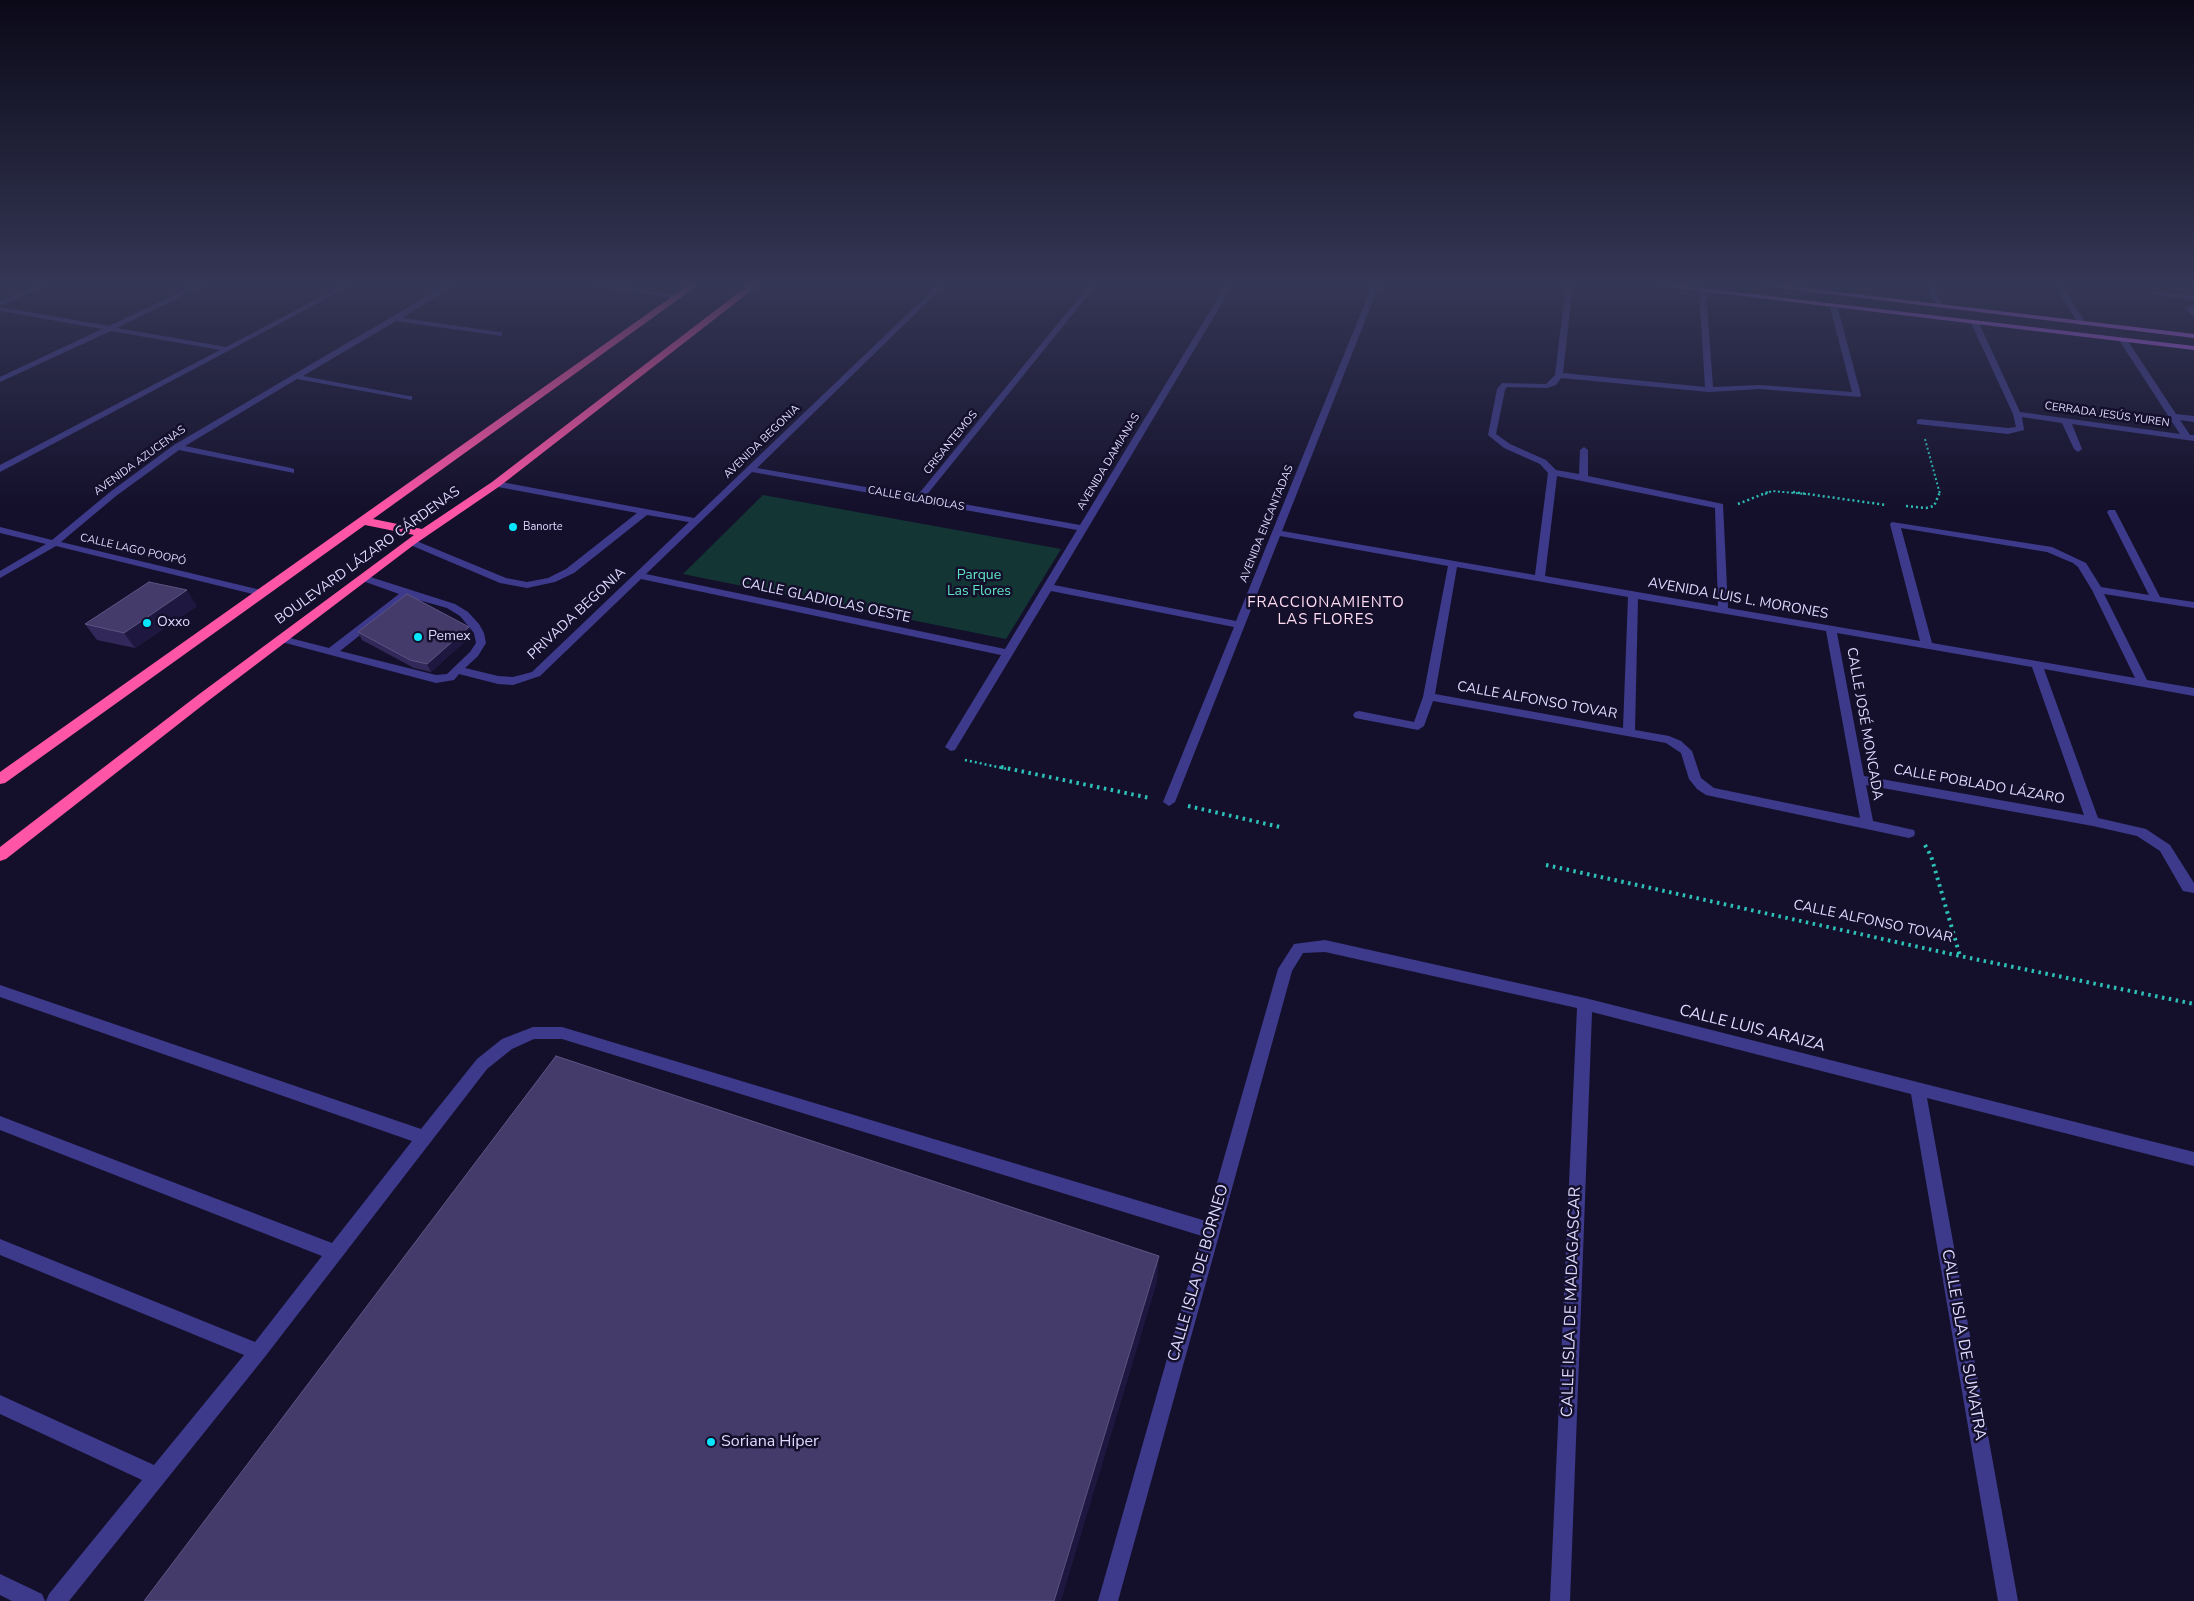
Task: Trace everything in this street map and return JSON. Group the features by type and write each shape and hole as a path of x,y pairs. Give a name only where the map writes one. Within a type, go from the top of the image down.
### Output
{"highway":[{"path":"0,779 592,358"},
{"name":"BOULEVARD LÁZARO CÁRDENAS","path":"0,856 282,639 411,542 496,484 660,358"},
{"path":"364,521 424,533"}],"street":[{"path":"0,380 47,358"},
{"path":"0,469 210,358"},
{"name":"AVENIDA AZUCENAS","path":"0,575 53,544 113,494 177,448 330,358"},
{"name":"AVENIDA BEGONIA","path":"638,576 866,358"},
{"name":"CRISANTEMOS","path":"919,500 1034,358"},
{"name":"AVENIDA DAMIANAS","path":"951,747 1186,358"},
{"name":"AVENIDA ENCANTADAS","path":"1169,802 1347,358"},
{"path":"1561,358 1559,375 1553,383 1546,386 1505,385 1501,389 1492,435 1507,446 1543,462 1553,472 1720,506 1723,610"},
{"path":"1707,358 1709,390"},
{"path":"1559,375 1709,390 1760,387 1857,395 1847,358"},
{"path":"1920,422 2008,431 2020,428 2018,414 1991,358"},
{"path":"2135,358 2173,416 2191,438"},
{"path":"297,377 409,398"},
{"name":"CERRADA JESÚS YUREN","path":"2018,414 2191,438"},
{"name":"CERRADA JESÚS YUREN","path":"2173,416 2194,419"},
{"path":"2066,420 2078,449"},
{"path":"177,448 292,471"},
{"path":"1583,478 1584,450"},
{"name":"CALLE GLADIOLAS","path":"749,469 1083,528"},
{"path":"1540,579 1553,472"},
{"path":"496,484 696,521"},
{"path":"411,542 504,582 527,585 551,580 570,570 644,512"},
{"path":"2112,512 2156,599"},
{"path":"1926,646 1895,524 2049,549 2070,556 2082,565 2097,590 2143,683"},
{"name":"CALLE LAGO POOPÓ","path":"0,530 261,593"},
{"name":"AVENIDA LUIS L. MORONES","path":"1278,533 2194,692"},
{"path":"1359,715 1418,726 1429,697 1453,564"},
{"name":"CALLE GLADIOLAS OESTE","path":"638,576 1007,653"},
{"name":"PRIVADA BEGONIA","path":"457,670 498,680 513,681 536,674 638,576"},
{"path":"282,639 436,679 450,677 474,654 481,643 479,632 474,624 464,614 451,606 364,578"},
{"path":"1048,588 1239,626"},
{"path":"2097,590 2194,606"},
{"path":"331,652 406,593"},
{"path":"1629,733 1632,595"},
{"name":"CALLE JOSÉ MONCADA","path":"1831,629 1866,823"},
{"path":"2036,664 2093,821"},
{"name":"CALLE ALFONSO TOVAR","path":"1429,697 1668,740 1678,744 1686,751 1695,779 1710,792 1866,823"},
{"name":"CALLE POBLADO LÁZARO","path":"1859,779 2093,821 2141,832 2156,841 2172,858 2191,887"},
{"path":"1866,823 1909,833"},
{"name":"CALLE LUIS ARAIZA","path":"1299,948 1325,946 1585,1004 2194,1159"},
{"name":"CALLE ISLA DE BORNEO","path":"1108,1601 1285,969 1299,948"},
{"path":"0,991 425,1138"},
{"name":"CALLE ISLA DE MADAGASCAR","path":"1560,1601 1585,1004"},
{"path":"56,1601 258,1352 482,1064 506,1044 532,1033 562,1032 1211,1231"},
{"name":"CALLE ISLA DE SUMATRA","path":"1918,1090 2008,1601"},
{"path":"0,1124 335,1253"},
{"path":"0,1247 258,1352"},
{"path":"0,1404 157,1477"},
{"path":"0,1584 35,1601"}],"path":[{"path":"1904,506 1926,508 1934,506 1938,502 1940,494 1920,422"},
{"path":"1720,506 1748,501 1762,493 1772,491 1895,505"},
{"path":"1886,504 1895,524"},
{"path":"951,747 964,760 1280,827"},
{"path":"1909,833 1923,841 1931,856 1960,956"},
{"name":"CALLE ALFONSO TOVAR","path":"1546,865 1960,956 2194,1004"}],"green space":[{"name":"Parque Las Flores","path":"763,495 1061,549 1006,639 683,574"}],"building":[{"path":"149,582 187,590 124,633 85,624"},
{"name":"Pemex","path":"407,594 469,627 427,664 410,660 358,632"},
{"name":"Soriana Híper","path":"556,1056 1159,1256 1054,1601 144,1601"}],"place":[{"name":"Banorte","path":"513,527"},
{"name":"Oxxo","path":"147,623"},
{"name":"Pemex","path":"418,637"},
{"name":"Soriana Híper","path":"711,1442"}],"district":[{"name":"FRACCIONAMIENTO LAS FLORES","path":"1326,612"}]}
